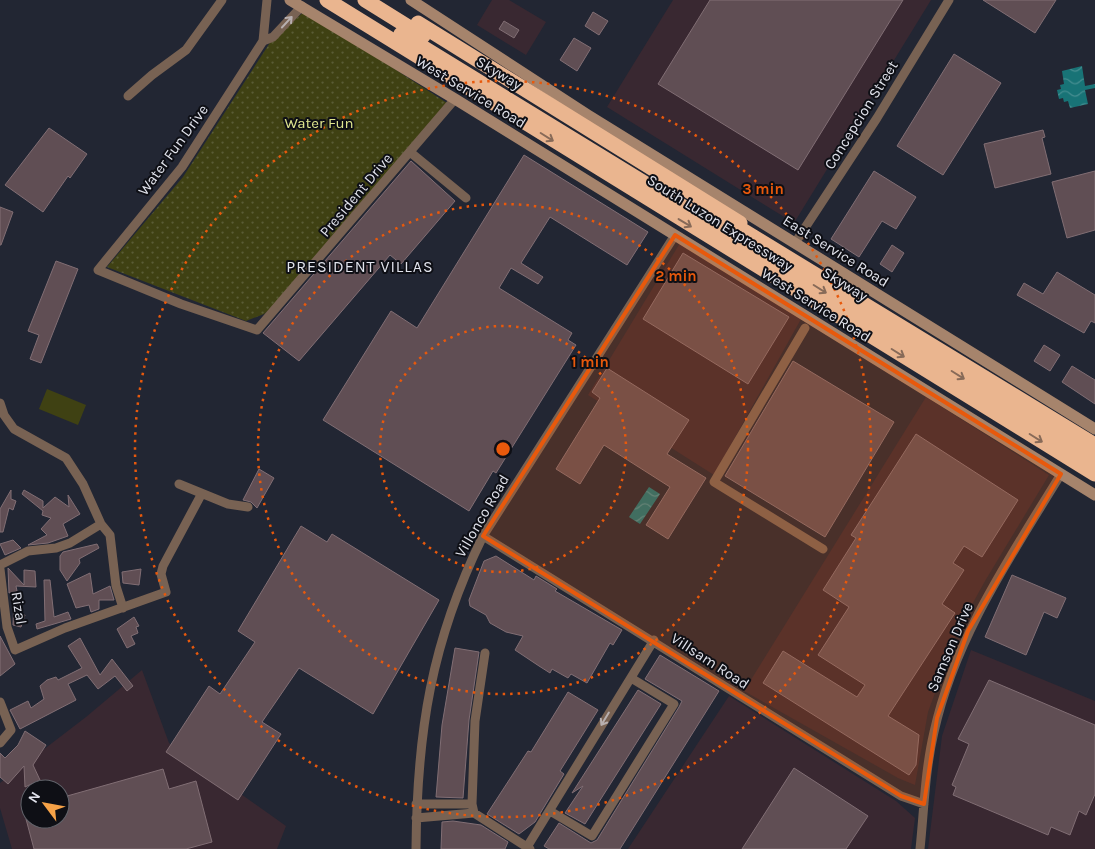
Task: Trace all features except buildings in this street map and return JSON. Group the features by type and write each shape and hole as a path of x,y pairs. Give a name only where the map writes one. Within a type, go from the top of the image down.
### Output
{"highway":[{"name":"South Luzon Expressway","path":"327,0 1095,474"},
{"name":"Skyway","path":"344,0 592,149 1095,459"},
{"name":"Skyway","path":"365,0 1095,443"},
{"name":"South Luzon Expressway","path":"380,0 1095,443"}],"main road":[{"name":"West Service Road","path":"290,0 455,99 1095,496"},
{"name":"East Service Road","path":"411,0 588,115 1095,429"}],"street":[{"path":"128,96 152,75 186,50 222,0"},
{"name":"Water Fun Drive","path":"257,330 181,304 98,270 182,167 263,41 267,0"},
{"name":"Concepcion Street","path":"794,243 876,118 949,0"},
{"name":"Water Fun Drive","path":"263,41 273,37 302,6"},
{"name":"President Drive","path":"257,330 455,99"},
{"path":"410,152 466,198"},
{"name":"Villonco Road","path":"416,849 416,804 427,700 434,663 455,598 483,536 675,235"},
{"path":"805,328 714,482 823,549"},
{"path":"0,403 7,420 17,432 66,458 83,484 100,524 110,535 116,586 123,608 166,592 161,574 163,566 201,495"},
{"name":"Samson Drive","path":"920,849 924,804 937,718 968,631 1061,474"},
{"path":"179,484 201,495 228,504 248,507"},
{"path":"0,567 28,550 56,548 70,543 100,524"},
{"name":"Villsam Road","path":"483,536 654,640 734,693 901,796 924,804"},
{"name":"Rizal","path":"0,567 7,627 16,650 123,608"},
{"path":"416,804 434,804 473,809 528,848 654,640"},
{"path":"473,809 475,721 485,653"},
{"path":"550,810 592,836 674,704 631,678"},
{"path":"0,702 11,730 0,743"},
{"path":"434,804 434,816"},
{"path":"416,818 473,809"}],"highlighted area":[{"path":"675,235 1061,474 968,631 937,718 924,804 901,796 483,536"}],"shaded area":[{"path":"492,0 509,0 546,22 526,55 477,25"},
{"path":"673,0 931,0 794,223 607,107"},
{"path":"680,243 801,319 714,475 588,395"},
{"path":"926,397 1049,475 985,581 958,630 928,712 915,785 898,778 744,691"},
{"path":"971,650 1095,701 1095,849 928,849 942,736"},
{"path":"142,670 169,743 286,826 277,849 12,849 0,808 0,783 86,717"},
{"path":"729,696 896,801 915,818 911,849 628,849"}],"green space":[{"name":"Water Fun","path":"305,11 447,103 275,305 264,314 246,321 107,267 183,177 273,38"},
{"path":"47,389 86,405 78,425 39,409"}],"water":[{"path":"1082,66 1085,86 1095,84 1095,88 1085,90 1088,104 1070,108 1068,101 1064,102 1063,98 1059,99 1057,90 1061,89 1060,85 1064,84 1062,71"},
{"path":"649,487 660,494 640,524 629,517"}],"district":[{"name":"PRESIDENT VILLAS","path":"360,266"}]}
